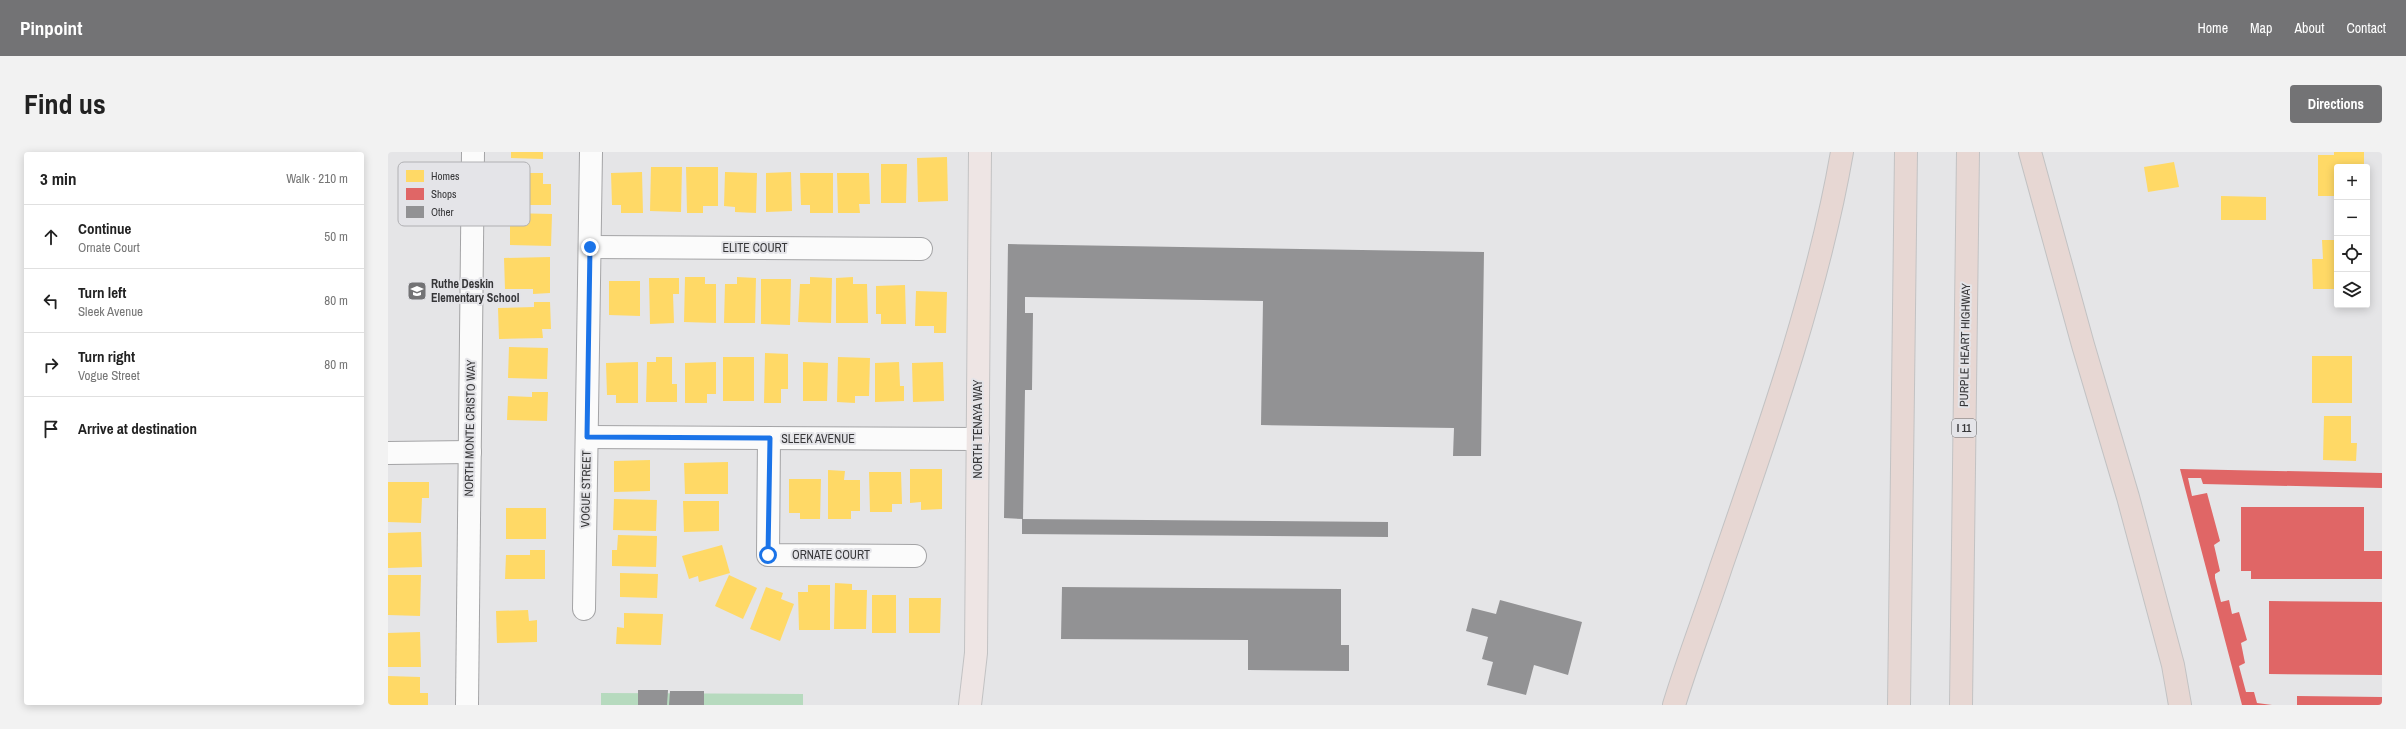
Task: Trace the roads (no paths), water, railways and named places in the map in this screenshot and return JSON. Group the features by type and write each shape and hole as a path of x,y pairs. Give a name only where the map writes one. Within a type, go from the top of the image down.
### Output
{"highway":[{"path":"1674,705 1749,486 1811,288 1835,194 1842,152"},
{"path":"1899,705 1906,152"},
{"name":"PURPLE HEART HIGHWAY","path":"1961,705 1968,152"},
{"path":"2030,152 2083,345 2128,497 2173,665 2180,705"},
{"path":"1678,705 1681,682"}],"main road":[{"name":"NORTH TENAYA WAY","path":"970,705 976,653 980,152"}],"street":[{"name":"NORTH MONTE CRISTO WAY","path":"473,152 473,162"},
{"name":"VOGUE STREET","path":"584,609 591,152"},
{"name":"NORTH MONTE CRISTO WAY","path":"467,705 472,226"},
{"name":"ELITE COURT","path":"590,247 921,249"},
{"name":"SLEEK AVENUE","path":"587,437 978,439"},
{"name":"ORNATE COURT","path":"770,438 768,555 915,556"},
{"path":"388,453 470,452"}],"place":[{"name":"Ruthe Deskin Elementary School","path":"417,291"}]}
